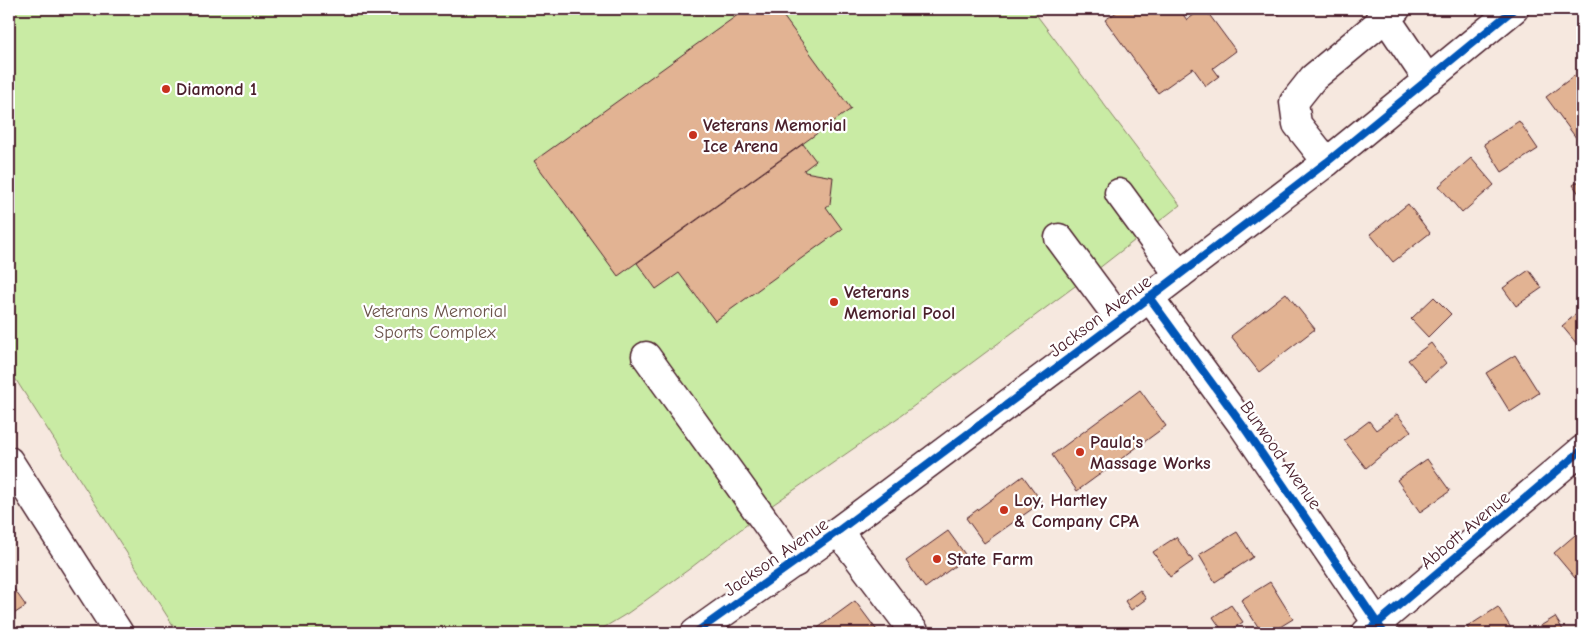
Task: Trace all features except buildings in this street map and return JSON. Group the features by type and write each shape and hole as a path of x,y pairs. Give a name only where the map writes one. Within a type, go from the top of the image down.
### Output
{"main road":[{"name":"Jackson Avenue","path":"695,633 838,532 1149,298 1327,162 1514,9"},
{"path":"1327,162 1298,124 1294,102 1313,78 1387,12 1428,80"},
{"path":"1119,193 1179,275"},
{"path":"1059,238 1120,320"},
{"name":"Burwood Avenue","path":"1149,298 1241,423 1376,630"},
{"path":"646,356 794,563"},
{"name":"Abbott Avenue","path":"1376,630 1582,450"},
{"path":"9,461 119,633"},
{"path":"838,532 915,633"}],"green space":[{"name":"Veterans Memorial Sports Complex","path":"9,9 1032,9 1180,205 1098,269 899,417 771,506 688,570 628,613 595,633 178,633 9,369"}],"cycle path":[{"path":"695,633 838,531 1120,320 1327,162 1514,9"},
{"path":"1149,297 1241,423 1384,633"},
{"path":"1366,633 1582,450"}],"place":[{"name":"Diamond 1","path":"166,89"},
{"name":"Veterans Memorial Ice Arena","path":"693,135"},
{"name":"Veterans Memorial Pool","path":"834,302"},
{"name":"Paula's Massage Works","path":"1080,452"},
{"name":"Loy, Hartley & Company CPA","path":"1004,510"},
{"name":"State Farm","path":"937,559"}]}
